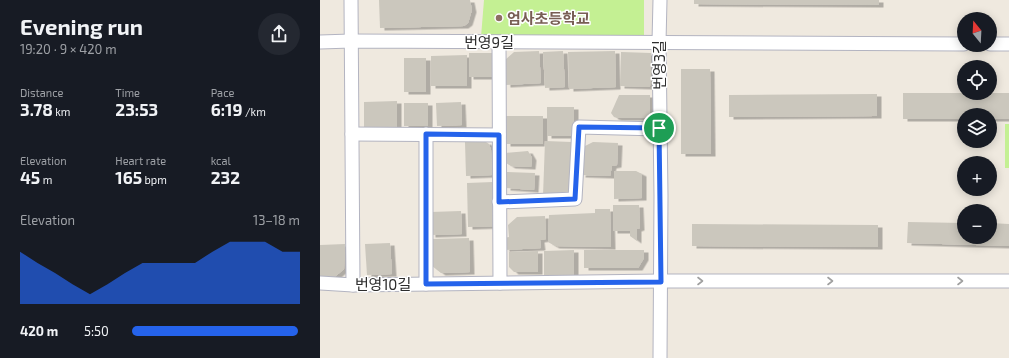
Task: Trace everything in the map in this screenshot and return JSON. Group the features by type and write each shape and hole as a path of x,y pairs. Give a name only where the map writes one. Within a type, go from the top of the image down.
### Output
{"street":[{"path":"351,0 353,285"},
{"name":"번영3길","path":"660,0 660,358"},
{"name":"번영9길","path":"320,42 957,44"},
{"path":"499,42 500,283"},
{"path":"997,44 1009,44"},
{"path":"499,202 575,199 579,127 659,128"},
{"path":"352,134 499,135"},
{"path":"426,134 426,284"},
{"name":"번영10길","path":"320,283 353,285 1009,281"}],"green space":[{"path":"484,0 644,0 644,36 481,37"},
{"path":"1005,124 1009,124 1009,168 1005,168"}],"building":[{"path":"379,0 470,0 472,10 468,23 464,26 380,28"},
{"path":"694,0 879,0 879,5 694,4"},
{"path":"539,51 541,83 506,85 505,60 514,52"},
{"path":"563,51 565,87 545,88 543,52"},
{"path":"615,51 616,87 569,89 568,52"},
{"path":"621,52 651,53 650,87 620,86"},
{"path":"469,53 495,53 495,77 469,77"},
{"path":"467,55 467,86 431,86 431,56"},
{"path":"404,58 426,58 426,92 404,92"},
{"path":"681,69 710,69 711,154 681,154"},
{"path":"903,93 957,93 957,100 997,100 997,93 1009,93 1009,119 997,119 997,108 957,108 957,119 903,119"},
{"path":"877,94 877,116 729,117 729,95"},
{"path":"619,95 650,95 650,118 614,117 611,113"},
{"path":"397,101 397,128 364,128 364,102"},
{"path":"461,102 462,125 437,126 436,103"},
{"path":"404,103 428,103 428,126 404,126"},
{"path":"547,107 574,107 574,136 547,136"},
{"path":"506,116 543,116 543,144 506,144"},
{"path":"545,141 572,142 570,197 543,196"},
{"path":"465,142 486,142 489,144 491,150 492,175 466,176"},
{"path":"593,142 618,143 617,165 612,166 610,176 581,175 585,146"},
{"path":"528,151 532,158 531,167 511,166 506,163 505,153"},
{"path":"614,171 636,171 642,174 642,198 614,199"},
{"path":"507,172 535,173 534,190 506,188"},
{"path":"493,182 496,184 497,226 468,227 467,183"},
{"path":"613,205 639,205 640,228 637,229 637,241 630,236 630,231 613,231"},
{"path":"595,209 610,209 611,247 555,246 548,242 549,215 595,213"},
{"path":"461,211 462,234 431,235 430,212"},
{"path":"545,216 546,239 540,240 541,248 505,250 504,238 509,237 508,225 517,217"},
{"path":"908,222 957,223 957,244 997,244 997,223 1009,224 1009,246 907,243"},
{"path":"692,224 878,225 878,247 692,246"},
{"path":"469,238 470,272 441,273 432,266 431,239"},
{"path":"390,243 392,274 367,275 365,244"},
{"path":"345,244 344,269 331,280 320,280 320,245"},
{"path":"574,250 574,280 544,280 544,251"},
{"path":"584,250 644,250 644,258 638,268 584,268"},
{"path":"538,251 538,272 514,272 509,267 509,252"}],"place":[{"name":"엄사초등학교","path":"499,18"}],"route":[{"path":"579,127 659,128 661,282 426,284 426,134 499,135 499,202 575,199 579,127"}]}
